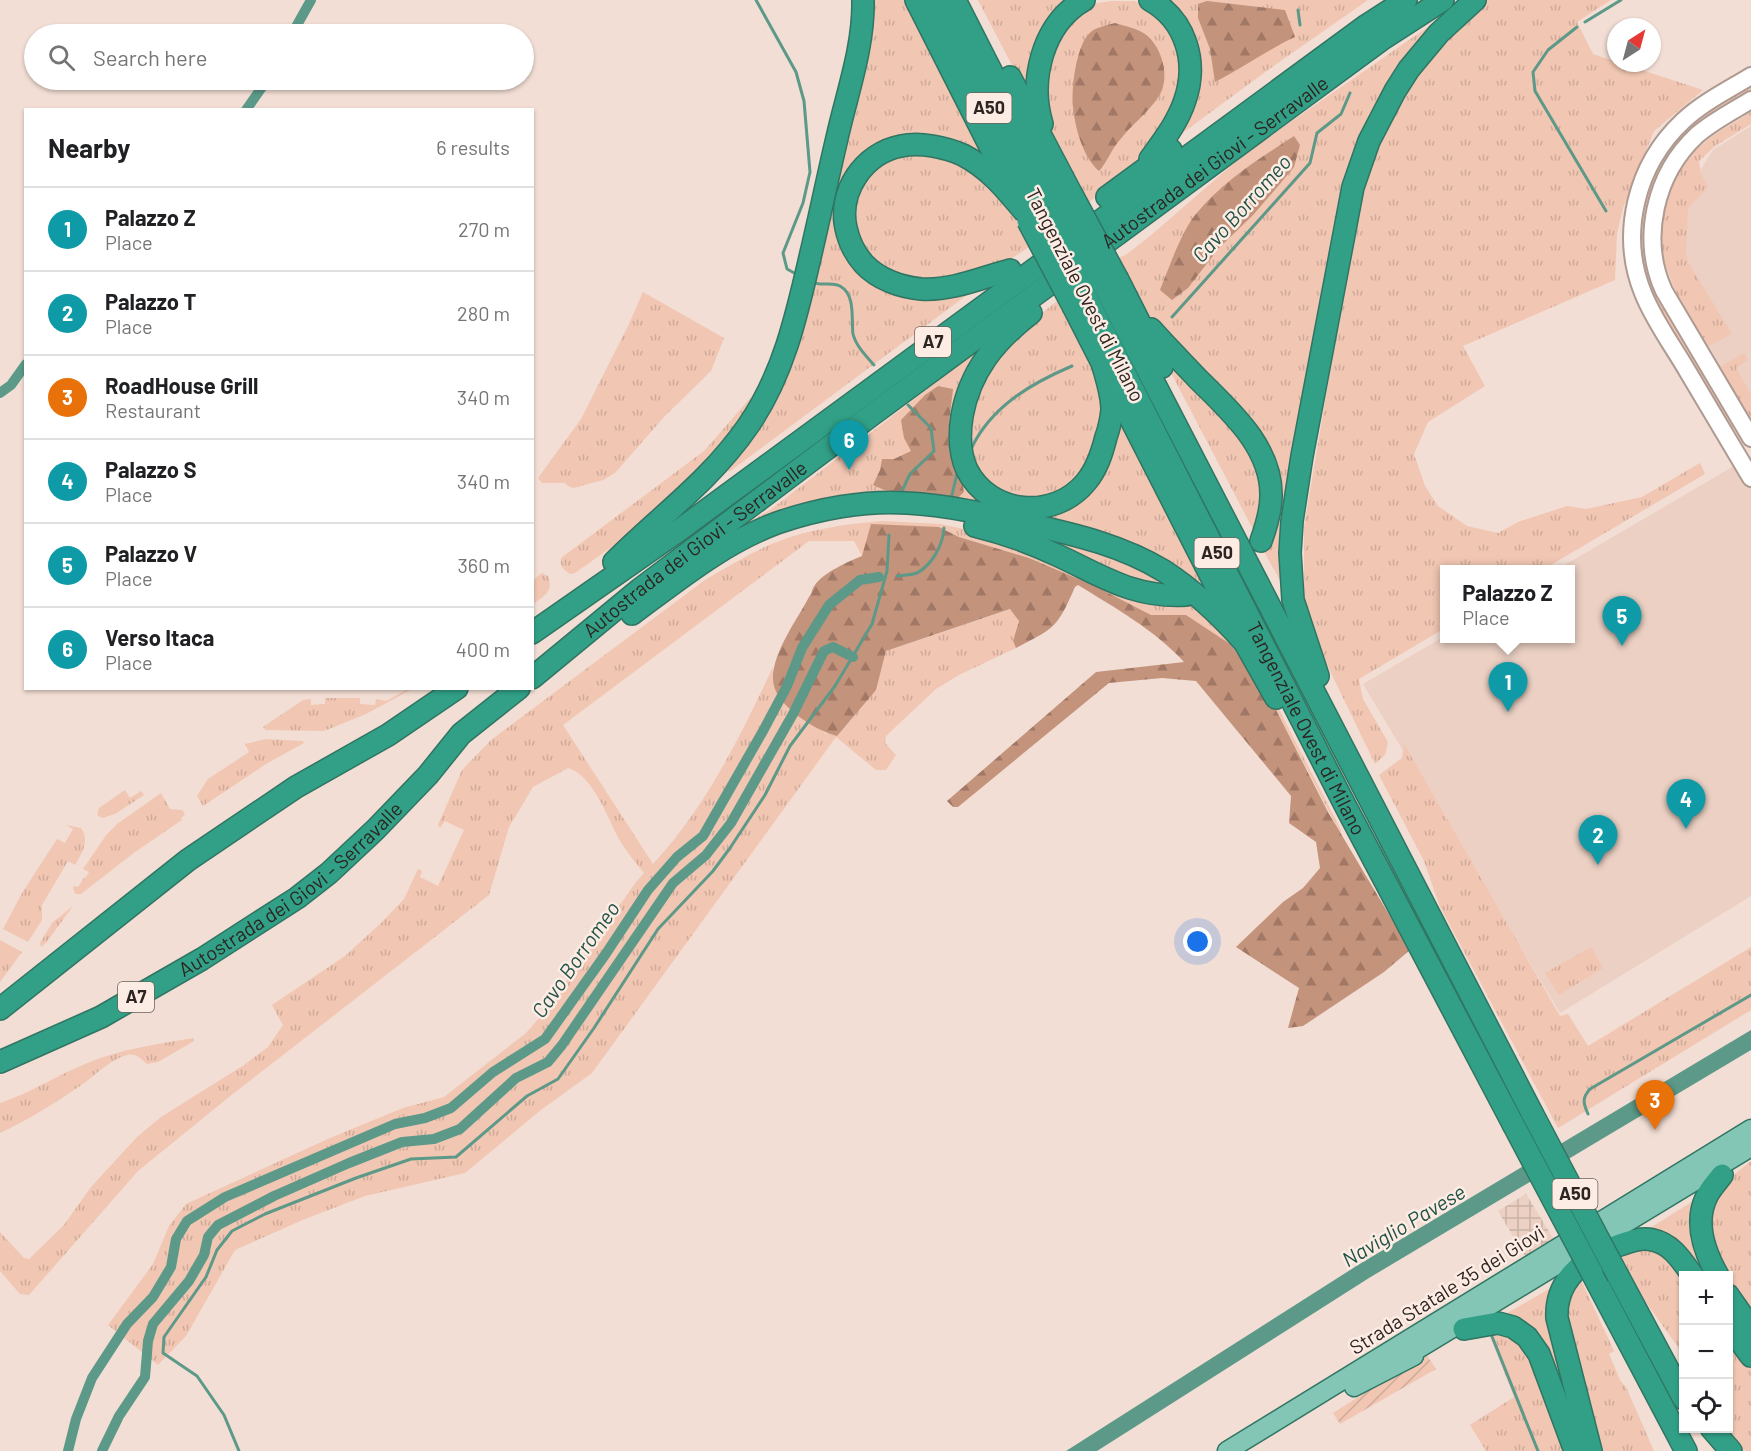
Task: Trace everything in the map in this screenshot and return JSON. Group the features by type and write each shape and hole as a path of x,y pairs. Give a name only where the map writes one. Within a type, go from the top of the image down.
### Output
{"highway":[{"path":"574,603 619,557 684,500 720,463 750,424 782,363 799,307 857,54 863,0"},
{"path":"916,0 1045,209 1096,294 1103,366 1112,410 1096,467 1079,490 1055,504 1034,508 1011,506 1000,501 982,489 967,469 960,447 959,436 963,407 984,359 1013,327 1148,222 1198,174"},
{"name":"Tangenziale Ovest di Milano","path":"933,0 1045,209 1096,294 1346,752 1532,1113 1679,1391"},
{"name":"Tangenziale Ovest di Milano","path":"955,0 1045,209"},
{"path":"969,0 1049,151"},
{"path":"1045,209 1049,151 1039,114 1036,92 1039,69 1045,47 1056,25 1068,11 1084,0"},
{"path":"1140,172 1175,122 1185,99 1190,70 1188,50 1182,32 1167,12 1150,0"},
{"name":"A7","path":"674,534 732,478 1140,172 1385,0"},
{"name":"Autostrada dei Giovi - Serravalle","path":"534,632 674,534 1367,25 1406,0"},
{"name":"Autostrada dei Giovi - Serravalle","path":"534,676 668,568 873,414 1381,40 1443,0"},
{"path":"1346,752 1318,679 1293,600 1290,553 1296,489 1353,187 1369,141 1409,69 1439,33 1475,0"},
{"path":"1010,270 936,289 906,287 880,277 859,259 848,239 844,221 847,195 855,177 864,166 881,153 901,146 927,146 961,154 982,166 1005,188 1045,209"},
{"path":"1096,294 1134,312 1231,411 1255,444 1270,480 1271,496 1261,541"},
{"name":"Tangenziale Ovest di Milano","path":"1096,294 1346,807 1513,1124 1594,1263 1686,1451"},
{"path":"1134,312 1318,679"},
{"path":"1103,366 1245,643 1287,717 1346,807"},
{"path":"632,614 710,556 751,534 777,524 835,509 904,503 975,512 1061,531 1115,548 1162,570 1186,586 1210,605 1245,643"},
{"path":"564,653 709,568 756,545 814,526 845,520 885,517 935,518 963,522 1026,542 1129,588 1165,596 1186,595"},
{"path":"0,1009 188,860 296,787 388,735 454,690"},
{"name":"Autostrada dei Giovi - Serravalle","path":"0,1062 101,1017 202,959 297,898 329,873 375,830 428,775 461,734 516,690"},
{"path":"1716,1271 1702,1239 1700,1219 1706,1198 1722,1175"},
{"path":"1591,1451 1557,1318 1556,1307 1559,1296 1570,1277 1632,1240 1653,1239 1674,1250 1690,1271"},
{"path":"1733,1302 1751,1328"},
{"path":"1464,1329 1498,1323 1514,1327 1527,1337 1539,1354 1575,1451"},
{"path":"1733,1332 1751,1356"},
{"path":"1664,1361 1679,1385"},
{"path":"1643,1367 1670,1451"},
{"path":"1701,1433 1710,1451"},
{"path":"1715,1433 1731,1451"}],"main road":[{"path":"1751,76 1683,121 1658,151 1641,185 1633,223 1635,263 1640,285 1649,306 1751,478"},
{"path":"1751,100 1701,132 1678,157 1662,186 1653,226 1654,260 1659,279 1670,303 1751,438"},
{"name":"Strada Statale 35 dei Giovi","path":"1227,1451 1751,1129"},
{"name":"Strada Statale 35 dei Giovi","path":"1250,1451 1751,1147"},
{"path":"1354,1387 1594,1263 1751,1156"}],"shaded area":[{"path":"1751,126 1751,418 1708,345 1674,213 1713,150"},
{"path":"1751,456 1751,896 1560,1013 1363,684 1440,639 1440,643 1575,643 1575,565 1565,565"},
{"path":"1526,1194 1555,1241 1526,1258 1498,1211"}],"green space":[{"path":"869,0 913,0 998,165 944,142 855,167 852,262 966,292 967,295 729,472 725,465 772,396"},
{"path":"978,0 1075,0 1030,100"},
{"path":"1156,0 1368,0 1173,140 1194,84"},
{"path":"1482,0 1611,0 1577,22 1593,54 1607,59 1607,72 1648,72 1703,90 1654,131 1623,208 1617,234 1615,280 1463,346 1485,386 1428,422 1414,454 1425,486 1438,506 1467,526 1498,533 1518,522 1567,506 1586,509 1642,497 1700,463 1705,474 1551,565 1440,565 1440,631 1359,679 1363,699 1388,742 1385,755 1375,764 1318,646 1304,609 1304,527 1360,193 1374,149 1409,82"},
{"path":"1135,1 1154,11 1172,28 1182,52 1178,96 1145,155 1086,205 1053,144 1045,101 1045,80 1060,31 1092,4"},
{"path":"1207,1 1285,10 1295,37 1215,82 1210,49 1198,18 1198,4"},
{"path":"1454,5 1369,126 1282,584 1262,548 1273,467 1135,298 1114,260 1127,254 1150,236 1246,153 1432,24"},
{"path":"1115,23 1138,30 1151,39 1163,63 1164,80 1163,89 1155,102 1119,141 1099,171 1088,158 1078,133 1073,107 1074,78 1078,55 1087,37 1094,30"},
{"path":"1751,81 1751,93 1688,135 1673,150 1661,170 1646,239 1735,425 1731,429 1644,285 1638,231 1644,191 1667,145 1691,121"},
{"path":"1751,112 1751,124 1715,146 1699,161 1701,174 1708,187 1688,208 1686,252 1688,262 1732,334 1707,347 1666,267 1661,225 1675,179 1693,153 1715,134"},
{"path":"1294,136 1300,145 1294,167 1253,215 1219,248 1188,288 1172,300 1160,290 1180,240 1196,214 1229,181"},
{"path":"909,149 949,156 993,180 1035,243 991,272 954,282 901,279 866,258 853,225 855,195 874,166"},
{"path":"792,289 797,292 765,384 721,454 647,522 575,573 570,574 566,571 562,566 561,558 704,451 759,388"},
{"path":"643,292 724,338 711,371 664,417 615,473 603,480 573,488 565,483 542,483 538,478 581,419"},
{"path":"1061,298 1085,338 1102,391 1102,429 1095,457 1070,491 1018,501 981,478 972,463 966,436 980,379 1033,320"},
{"path":"990,341 957,408 984,499 1078,500 1117,411 1209,578 1195,583 1153,556 914,497 727,534 770,510"},
{"path":"1159,350 1247,440 1265,490 1256,535"},
{"path":"1744,353 1748,360 1736,368 1751,394 1751,419 1720,367"},
{"path":"938,386 953,389 949,444 952,461 964,492 956,500 884,490 873,485 882,459 894,459 911,451 904,438 901,420 925,395"},
{"path":"882,521 941,524 998,537 1192,599 1212,615 1270,692 1341,830 1341,835 1267,692 1186,615 1151,615 1095,586 1029,558 959,537 939,527 862,556 854,541 809,541 563,725 653,864 706,795 735,745 773,667 774,686 788,708 827,734 876,690 886,651 1011,609 1019,621 1013,641 1016,648 959,675 936,689 886,736 885,743 896,755 886,770 876,770 836,737 592,1073 541,1110 465,1173 365,1196 235,1250 186,1336 158,1365 108,1325 153,1264 169,1226 186,1204 330,1138 403,1108 444,1097 526,1033 546,1010 644,873 622,843 592,788 577,772 568,768 533,787 509,827 489,895 229,1097 138,1171 29,1295 20,1294 0,1271 0,1232 24,1258 29,1259 64,1225 91,1187 137,1137 161,1117 244,1065 268,1047 283,1025 272,1005 345,956 381,923 404,899 418,869 422,871 420,877 438,886 464,830 445,821 440,828 438,825 462,770 491,740 705,580 739,560 774,543 800,534"},
{"path":"871,524 939,527 959,537 1029,558 1095,586 1151,615 1186,615 1230,644 1267,692 1328,812 1410,950 1384,972 1303,1026 1288,1028 1299,988 1236,947 1283,902 1303,888 1320,868 1316,842 1289,823 1291,796 1196,681 1162,678 1109,683 958,807 953,807 947,801 1096,672 1184,662 1173,650 1147,630 1078,585 1059,619 1047,631 1016,648 1013,641 1019,621 1010,609 886,651 876,690 837,736 809,724 791,710 777,694 774,686 773,676 779,652 814,586 824,576 862,556"},
{"path":"1014,525 1069,537 1174,583 1147,587"},
{"path":"542,573 548,576 550,586 544,596 534,603 534,579"},
{"path":"410,690 366,714 324,731 266,730 263,727 303,700 311,699 311,705 325,704 325,698 360,698 360,704 375,705 376,699 386,701"},
{"path":"266,739 303,741 304,743 266,764 203,806 197,796 208,779 249,752 245,744"},
{"path":"1404,744 1560,1016 1568,1014 1588,1046 1751,947 1751,1010 1558,1128 1440,907 1424,861 1379,775 1402,758"},
{"path":"125,790 130,798 141,791 144,795 115,814 102,818 97,815 99,808"},
{"path":"161,793 170,809 182,810 185,814 182,820 135,852 81,894 75,894 74,886 78,887 89,872 83,869 107,834 117,824"},
{"path":"66,825 81,828 85,838 84,847 75,865 68,861 42,905 42,920 28,942 3,929 22,893 57,839 65,843 73,829"},
{"path":"73,906 41,947 40,943 52,923"},
{"path":"0,940 22,952 0,982"},
{"path":"1591,947 1603,968 1559,995 1545,973"},
{"path":"194,1038 194,1041 158,1062 147,1064 133,1055 121,1057 51,1105 0,1133 0,1103 112,1054"},
{"path":"1751,1161 1751,1315 1733,1286 1733,1271 1724,1271 1709,1233 1715,1195 1722,1184"},
{"path":"1701,1196 1711,1271 1697,1271 1647,1230"},
{"path":"1637,1247 1665,1251 1680,1271 1679,1348 1645,1301 1619,1252"},
{"path":"1580,1278 1614,1351 1609,1354 1620,1380 1626,1387 1654,1451 1596,1451 1564,1325 1569,1287"},
{"path":"1554,1286 1575,1423 1544,1356 1504,1315"},
{"path":"1494,1328 1530,1348 1568,1451 1486,1451 1470,1425 1514,1397 1488,1331"},
{"path":"1733,1338 1751,1364 1751,1451 1737,1447 1726,1433 1733,1433"},
{"path":"1426,1354 1436,1369 1340,1424 1333,1413"}],"water":[{"path":"1751,1030 1751,1050 1369,1278 1097,1451 1066,1451 1358,1265"}],"waterway":[{"path":"298,24 311,0"},
{"path":"756,0 796,72 804,101 810,172 803,203 783,253 787,269 798,275"},
{"path":"1585,22 1621,0"},
{"name":"Cavo Borromeo","path":"1298,10 1300,25"},
{"path":"1577,27 1548,50 1533,72 1535,91 1606,211"},
{"path":"247,108 260,90"},
{"name":"Cavo Borromeo","path":"1172,317 1310,163 1317,133 1341,114 1350,93"},
{"path":"813,282 833,284 845,290 851,301 854,338 874,365"},
{"name":"Cavo Borromeo","path":"972,447 990,419 1014,398 1042,380 1072,366"},
{"path":"0,393 11,385 24,367"},
{"path":"900,495 910,474 934,451 931,428 908,405"},
{"name":"Cavo Borromeo","path":"951,499 957,474"},
{"name":"Cavo Borromeo","path":"897,576 917,573 932,560 939,548 944,528"},
{"path":"239,1451 224,1415 197,1376 163,1353 164,1337 206,1277 217,1250 232,1231 265,1214 356,1178 411,1159 456,1157 527,1096 558,1079 658,929 713,871 730,848 765,795 790,746 835,686 872,624 887,571 889,535"},
{"name":"Cavo Borromeo","path":"68,1451 76,1419 92,1378 127,1324 153,1297 171,1267 176,1239 187,1221 225,1197 395,1124 425,1118 451,1108 493,1072 545,1039 648,890 677,857 703,836 787,686 802,648 829,605 860,580 879,577"},
{"path":"102,1451 119,1416 145,1377 148,1341 153,1324 189,1281 204,1255 208,1237 218,1225 274,1196 349,1163 402,1142 434,1139 460,1129 516,1078 548,1062 673,883 706,855 731,823 793,714 824,651 833,647 853,657"},
{"path":"1588,1114 1584,1101 1590,1089 1751,995"},
{"path":"1491,1334 1538,1451"}],"place":[{"name":"Verso Itaca","path":"849,470"},
{"name":"Palazzo V","path":"1622,646"},
{"name":"Palazzo Z","path":"1508,712"},
{"name":"Palazzo S","path":"1686,829"},
{"name":"Palazzo T","path":"1598,865"},
{"name":"RoadHouse Grill","path":"1655,1130"}],"water label":[{"name":"Naviglio Pavese","path":"1404,1226"}]}
